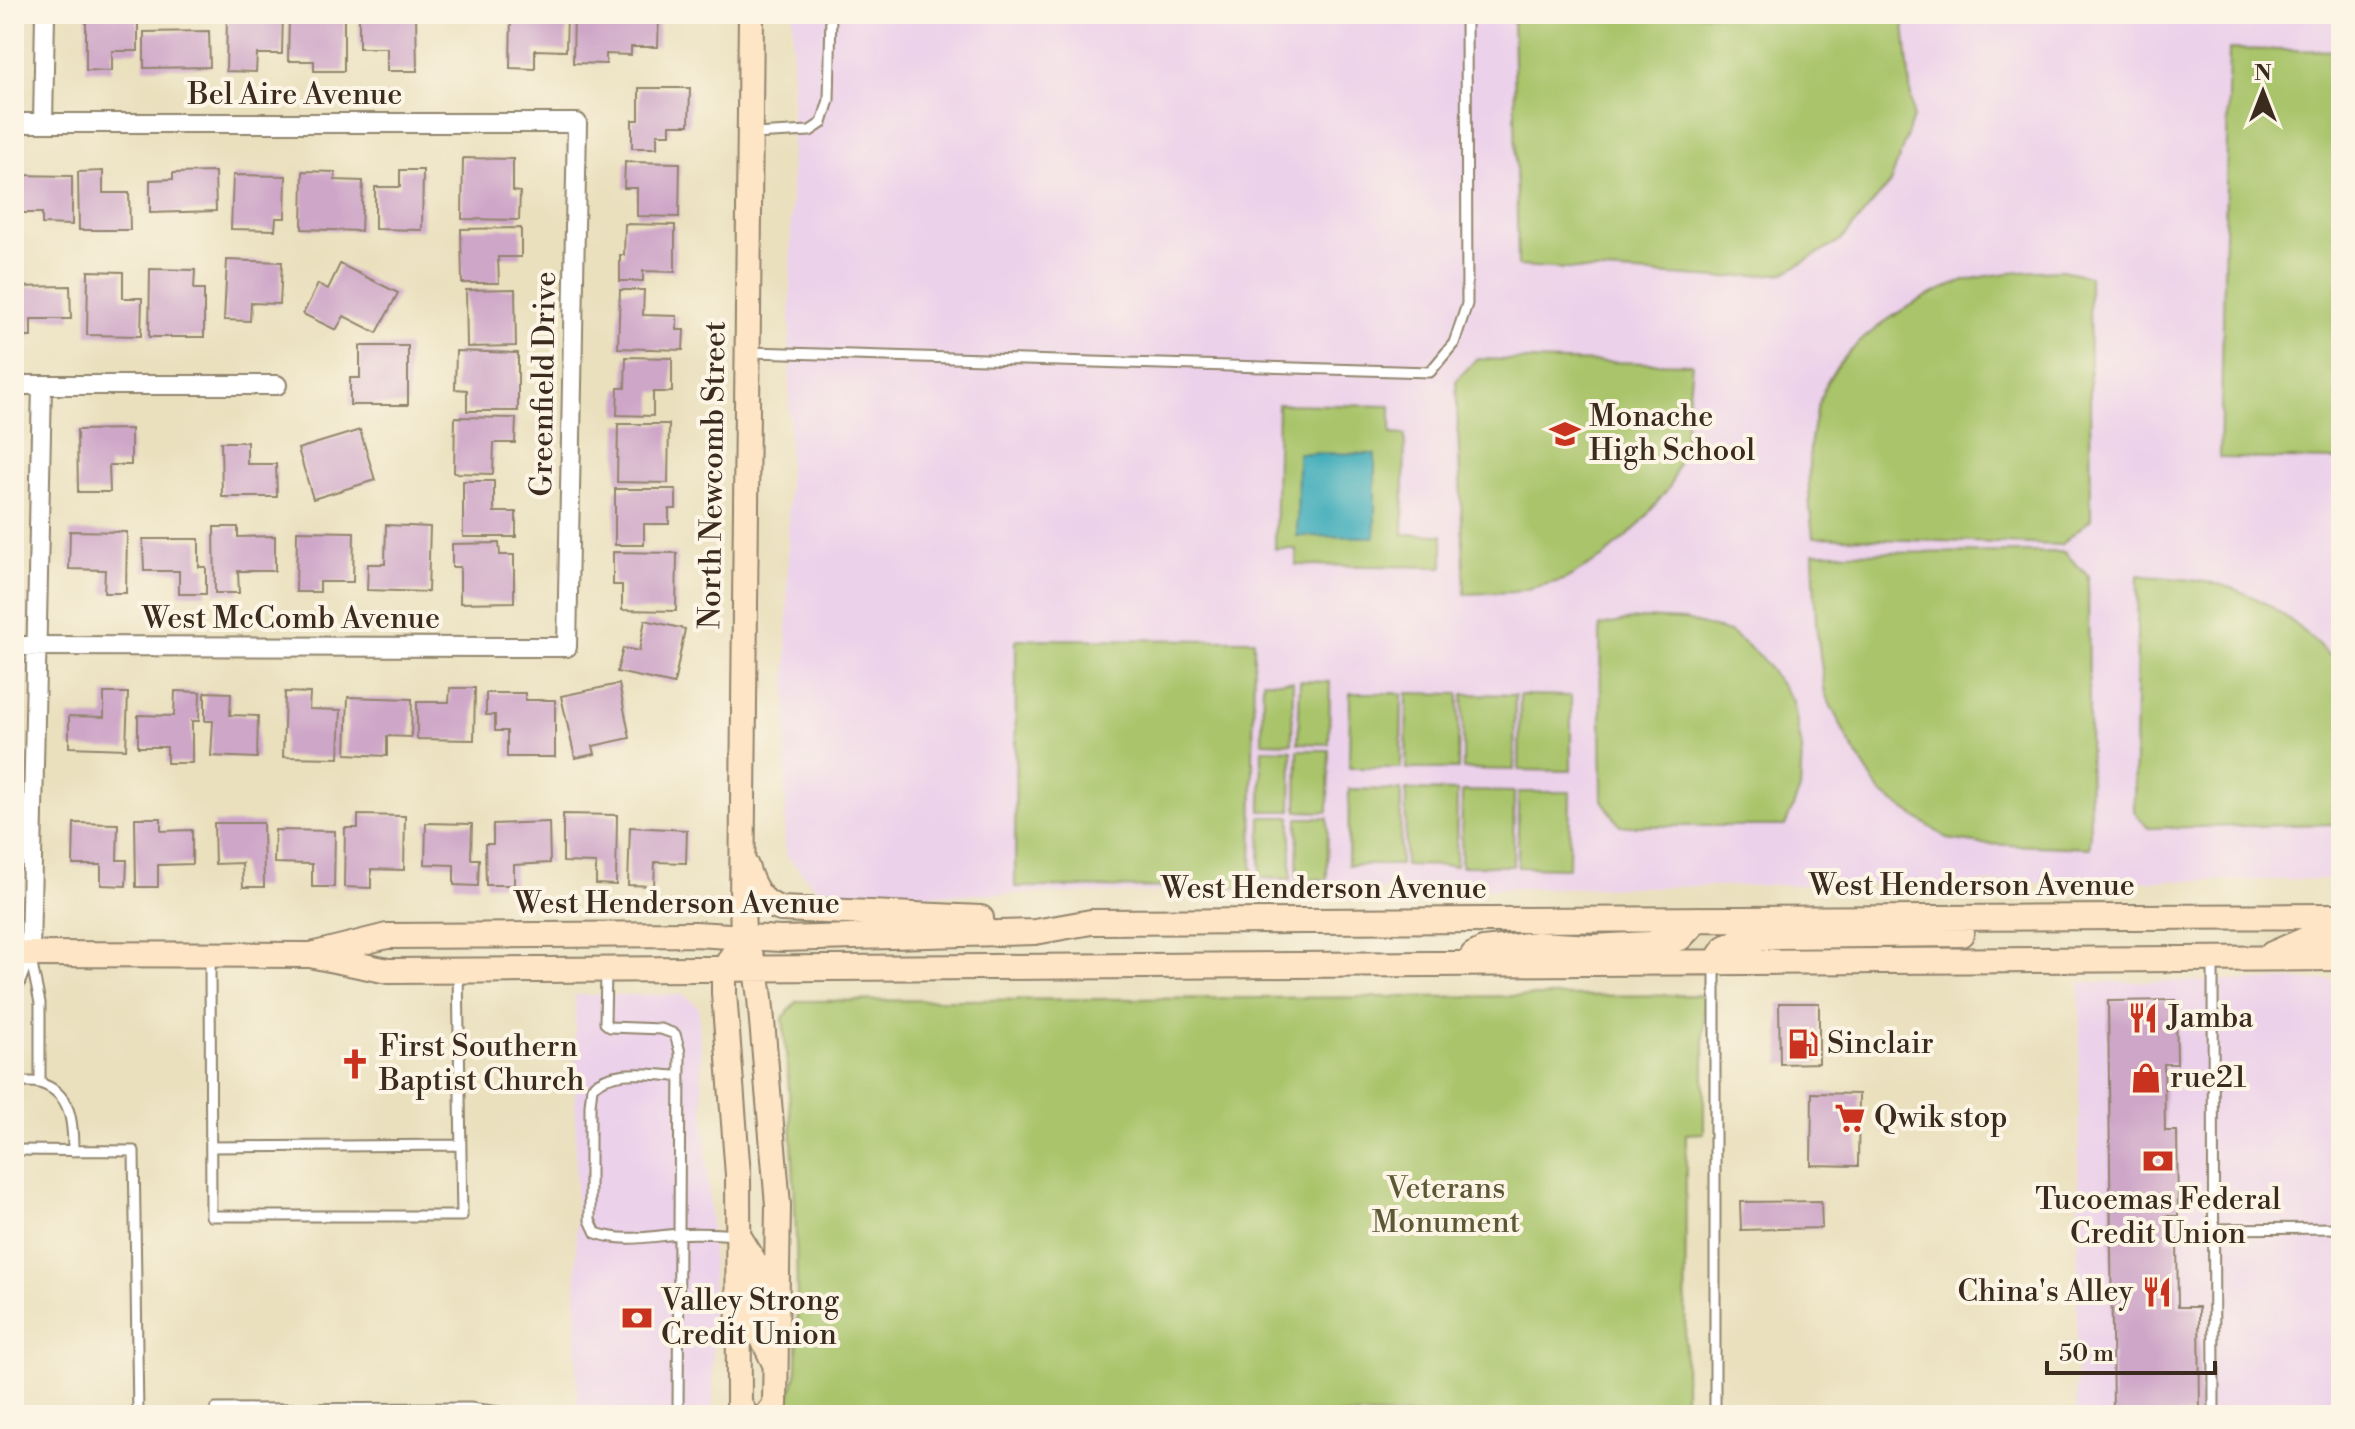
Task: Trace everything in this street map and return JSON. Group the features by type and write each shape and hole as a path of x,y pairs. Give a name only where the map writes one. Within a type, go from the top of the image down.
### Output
{"main road":[{"name":"North Newcomb Street","path":"751,14 743,936 756,969 778,1205 775,1405 767,1415"},
{"path":"742,848 750,880 761,898 781,909 1091,922"},
{"name":"West Henderson Avenue","path":"310,955 387,936 695,934 781,939 1035,932 1091,922 2341,916"},
{"path":"1715,963 1725,948 1740,940 1776,936 1961,934 1980,932 2008,917"},
{"path":"1453,965 1483,950 1537,944 1593,947 1650,944 1680,938 1698,919"},
{"name":"North Newcomb Street","path":"724,970 743,936"},
{"path":"2263,958 2309,938 2341,936"},
{"name":"West Henderson Avenue","path":"22,954 310,955 388,971 2341,958"},
{"path":"724,970 738,1175 739,1404 746,1415"},
{"path":"738,1235 757,1266 758,1329 776,1368"}],"street":[{"path":"43,123 45,14"},
{"name":"Bel Aire Avenue","path":"14,123 577,123"},
{"name":"Greenfield Drive","path":"567,647 577,123"},
{"path":"14,385 277,385"},
{"path":"22,954 36,646 42,385"},
{"name":"West McComb Avenue","path":"14,646 567,647"}],"lane":[{"path":"750,134 810,131 822,123 829,100 831,14"},
{"path":"746,351 1430,372 1454,343 1467,304 1466,14"},
{"path":"14,998 22,954"},
{"path":"22,954 40,1003 40,1083"},
{"path":"210,954 211,1216 462,1216 458,971"},
{"path":"2213,959 2214,1415"},
{"path":"1715,963 1715,1415"},
{"path":"606,970 605,1023 610,1027 661,1029 675,1034 680,1052 678,1415"},
{"path":"679,1076 630,1074 602,1078 592,1087 590,1220 596,1233 608,1237 643,1239 678,1234 738,1235"},
{"path":"14,1082 40,1083 58,1094 68,1106 73,1119 73,1151"},
{"path":"211,1147 461,1145"},
{"path":"14,1150 134,1151 138,1415"},
{"path":"2215,1229 2341,1228"},
{"path":"217,1415 216,1409 470,1408 522,1415"}],"shaded area":[{"name":"Monache High School","path":"793,14 2341,14 2341,879 823,896 785,854"},
{"path":"2341,980 2341,1415 2076,1415 2080,982"},
{"path":"575,995 684,995 698,1007 712,1251 713,1415 577,1415"}],"green space":[{"path":"1513,14 1903,14 1913,118 1890,183 1841,241 1784,273 1720,278 1518,266"},
{"path":"2229,49 2341,51 2341,460 2220,458"},
{"path":"2062,270 2089,276 2091,519 2060,545 1813,537 1809,482 1813,427 1823,391 1848,354 1888,320 1933,293 1998,274"},
{"path":"1476,359 1692,364 1684,445 1670,486 1640,524 1605,556 1564,580 1514,592 1465,594 1456,381"},
{"path":"1278,404 1391,406 1391,434 1405,435 1403,534 1443,535 1443,567 1296,565 1296,549 1275,549"},
{"path":"2064,552 2088,576 2090,848 1982,844 1948,839 1881,793 1850,744 1825,694 1816,624 1813,553"},
{"path":"2138,575 2217,584 2253,597 2298,627 2339,665 2341,824 2148,828 2134,811"},
{"path":"1642,618 1685,620 1729,632 1759,655 1793,701 1802,749 1800,790 1785,826 1620,826 1602,800 1600,626"},
{"path":"1016,639 1254,640 1252,888 1015,887"},
{"path":"1263,681 1293,681 1292,743 1262,742"},
{"path":"1300,681 1330,682 1329,744 1298,743"},
{"path":"1350,693 1402,693 1401,768 1349,768"},
{"path":"1407,693 1459,694 1458,769 1406,769"},
{"path":"1463,694 1515,695 1514,770 1463,769"},
{"path":"1520,695 1571,696 1571,771 1519,770"},
{"path":"1262,749 1292,750 1291,811 1261,811"},
{"path":"1298,750 1329,750 1328,812 1297,811"},
{"path":"1349,789 1401,790 1400,865 1348,865"},
{"path":"1406,790 1457,791 1456,866 1405,865"},
{"path":"1462,791 1514,792 1513,866 1461,866"},
{"path":"1518,792 1570,792 1569,868 1518,867"},
{"path":"1261,817 1291,817 1291,879 1260,878"},
{"path":"1298,818 1328,818 1327,879 1297,879"},
{"name":"Veterans Monument","path":"1704,995 1704,1133 1686,1134 1685,1415 786,1415 797,1368 797,1324 793,1149 783,1018 797,1001"}],"water":[{"path":"1298,453 1375,454 1375,537 1297,536"}],"building":[{"path":"86,14 138,14 138,51 112,51 112,71 86,70"},
{"path":"227,14 283,14 282,54 257,54 256,72 226,71"},
{"path":"359,14 416,14 417,71 387,71 387,48 359,48"},
{"path":"511,14 567,14 566,51 535,50 535,69 510,68"},
{"path":"574,14 659,14 658,47 631,47 631,55 606,54 606,64 573,63"},
{"path":"289,16 344,17 344,71 314,71 314,61 288,61"},
{"path":"209,31 210,67 144,68 144,32"},
{"path":"639,88 690,88 689,125 670,125 670,134 657,134 657,148 632,148 632,120 639,120"},
{"path":"463,158 513,159 513,191 520,192 519,220 462,219"},
{"path":"625,162 680,163 679,217 637,216 637,188 624,188"},
{"path":"400,170 423,170 422,230 375,229 375,187 400,187"},
{"path":"103,171 103,193 129,193 130,230 79,230 78,172"},
{"path":"303,171 335,172 335,180 363,181 361,231 302,229"},
{"path":"215,172 216,211 150,213 150,180 173,179 173,173"},
{"path":"14,175 72,176 72,225 42,224 42,213 14,213"},
{"path":"233,175 286,176 285,218 276,218 275,230 231,229"},
{"path":"625,224 675,225 675,272 643,271 643,281 620,281"},
{"path":"521,228 521,257 498,257 499,283 462,283 461,229"},
{"path":"227,260 282,262 280,304 251,303 250,321 224,320"},
{"path":"340,264 398,293 377,333 344,316 336,330 303,314 318,284 328,289"},
{"path":"150,269 195,270 194,289 204,289 204,337 149,337"},
{"path":"88,271 123,272 123,298 142,298 141,336 87,335"},
{"path":"70,286 71,319 31,319 31,337 14,337 14,287"},
{"path":"515,289 516,346 467,347 466,290"},
{"path":"620,290 644,290 643,315 677,316 677,330 684,330 683,350 618,348"},
{"path":"360,346 408,346 408,405 350,405 350,378 360,378"},
{"path":"456,351 518,353 518,411 467,411 467,390 455,389"},
{"path":"626,357 672,358 672,392 653,392 653,416 617,415 618,388 625,388"},
{"path":"455,417 516,418 515,443 494,443 493,474 454,473"},
{"path":"618,424 669,424 668,483 617,482"},
{"path":"131,429 131,465 109,465 110,492 78,492 77,430"},
{"path":"360,430 375,480 313,499 298,449"},
{"path":"221,442 247,442 247,464 276,464 277,497 222,497"},
{"path":"463,481 494,481 494,512 516,512 516,537 463,537"},
{"path":"615,489 676,489 676,509 669,509 669,524 644,524 644,545 615,545"},
{"path":"386,525 430,527 428,592 367,590 368,564 385,564"},
{"path":"214,527 238,527 238,537 275,536 275,571 238,571 239,593 215,593"},
{"path":"70,531 127,532 126,593 104,593 105,570 69,569"},
{"path":"297,531 354,532 353,582 320,582 320,592 296,592"},
{"path":"143,539 199,539 199,567 206,567 206,594 179,594 179,571 144,571"},
{"path":"499,543 500,555 514,555 514,602 460,603 460,567 452,567 452,544"},
{"path":"613,552 677,553 676,611 622,610 622,585 613,585"},
{"path":"645,620 685,629 674,684 617,672 623,648 639,651"},
{"path":"619,684 630,738 593,746 595,754 575,758 561,696"},
{"path":"450,688 475,688 474,740 417,739 417,702 449,702"},
{"path":"175,691 200,692 199,721 192,721 192,763 167,763 167,747 138,747 138,715 174,716"},
{"path":"205,692 231,693 230,715 258,716 257,758 211,756 213,721 205,721"},
{"path":"285,692 310,693 309,709 341,710 339,758 283,757"},
{"path":"104,693 128,693 126,749 69,747 69,716 104,717"},
{"path":"486,693 525,693 525,700 555,700 555,757 507,757 507,731 495,731 495,715 486,715"},
{"path":"348,697 412,699 411,737 387,736 387,756 346,754"},
{"path":"563,814 617,815 616,885 596,884 596,863 563,862"},
{"path":"358,815 405,816 404,870 371,869 371,888 344,887 345,828 358,828"},
{"path":"135,818 161,818 161,831 192,830 192,864 158,865 158,887 136,887"},
{"path":"549,822 550,863 514,865 514,885 486,885 485,844 493,844 493,824"},
{"path":"74,823 118,824 117,860 127,860 126,886 101,885 101,865 73,865"},
{"path":"214,823 263,823 264,887 243,887 242,863 215,864"},
{"path":"426,823 472,824 471,859 479,859 478,886 454,885 454,865 425,864"},
{"path":"630,827 687,830 686,863 655,862 654,886 628,885"},
{"path":"275,830 335,831 334,887 312,887 312,864 274,863"},
{"path":"2176,1000 2177,1064 2164,1064 2165,1131 2177,1131 2178,1216 2166,1216 2166,1240 2177,1240 2178,1307 2199,1307 2200,1415 2113,1415 2108,1001"},
{"path":"1779,1003 1819,1003 1819,1063 1780,1064"},
{"path":"1812,1093 1859,1094 1858,1166 1811,1165"},
{"path":"1821,1201 1822,1228 1741,1230 1740,1202"}],"place":[{"name":"Monache High School","path":"1565,434"},
{"name":"Jamba","path":"2143,1018"},
{"name":"Sinclair","path":"1803,1044"},
{"name":"First Southern Baptist Church","path":"355,1064"},
{"name":"rue21","path":"2146,1078"},
{"name":"Qwik stop","path":"1850,1118"},
{"name":"Tucoemas Federal Credit Union","path":"2158,1161"},
{"name":"China's Alley","path":"2157,1292"},
{"name":"Valley Strong Credit Union","path":"637,1318"}]}
